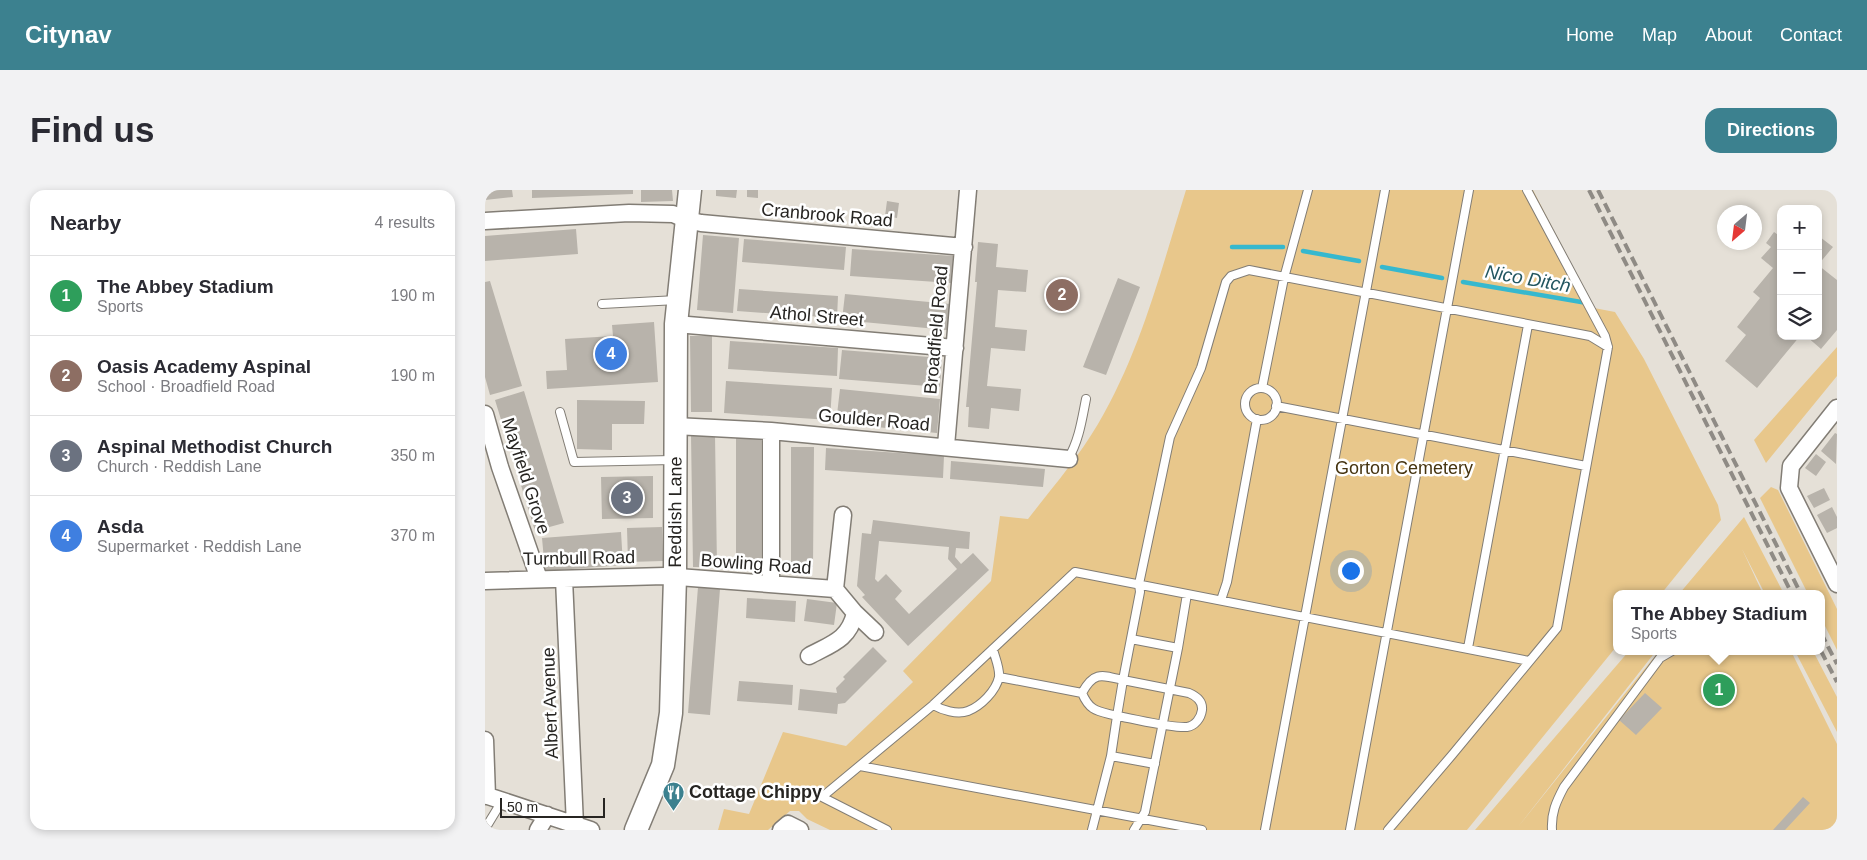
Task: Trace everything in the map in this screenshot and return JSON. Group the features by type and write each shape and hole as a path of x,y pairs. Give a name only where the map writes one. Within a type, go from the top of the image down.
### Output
{"main road":[{"name":"Reddish Lane","path":"636,830 663,765 671,713 675,577 676,324 690,190"}],"street":[{"name":"Broadfield Road","path":"946,446 968,190"},
{"name":"Cranbrook Road","path":"485,221 629,213 673,214 701,223 964,247"},
{"name":"Athol Street","path":"676,324 955,348"},
{"path":"1837,408 1791,466 1789,488 1837,584"},
{"name":"Mayfield Grove","path":"485,414 493,468 539,579"},
{"name":"Goulder Road","path":"675,426 771,431 1068,459"},
{"path":"771,431 771,584"},
{"path":"843,515 835,590 855,614 875,632"},
{"name":"Bowling Road","path":"675,577 835,590"},
{"name":"Turnbull Road","path":"485,581 675,577"},
{"name":"Albert Avenue","path":"564,579 575,825"},
{"path":"809,656 847,634 853,624 855,614"},
{"path":"485,740 491,797 591,830"},
{"path":"538,830 547,815"}],"lane":[{"path":"1262,388 1284,278 1309,190"},
{"path":"1265,830 1385,190"},
{"path":"1350,830 1469,190"},
{"path":"1388,830 1557,628 1608,347 1605,336 1527,190"},
{"path":"1092,830 1111,756 1140,592 1139,584 1170,437 1201,368 1226,282 1231,276 1249,270 1590,336 1608,347"},
{"path":"602,304 679,300"},
{"path":"1468,648 1529,325"},
{"path":"1262,388 1267,389 1275,396 1276,406 1275,411 1267,418 1257,419 1248,413 1245,403 1246,398 1253,390 1262,388"},
{"path":"1068,459 1078,433 1086,399"},
{"path":"1276,406 1586,466"},
{"path":"560,412 574,462 675,460"},
{"path":"1221,600 1227,582 1257,419"},
{"path":"887,830 822,797 933,704 1075,572 1529,661"},
{"path":"1134,830 1145,812 1187,594"},
{"path":"1131,639 1178,648"},
{"path":"933,704 940,709 967,712 992,693 999,677 998,665 993,649"},
{"path":"1552,830 1552,812 1564,787 1660,658 1665,655"},
{"path":"1097,676 1189,693 1196,696 1201,702 1202,710 1196,723 1188,727 1163,724 1097,711 1087,705 1082,693 1091,679 1097,676"},
{"path":"999,677 1082,693"},
{"path":"1111,756 1155,764"},
{"path":"860,766 1202,830"},
{"path":"485,829 491,797"}],"green space":[{"name":"Gorton Cemetery","path":"1186,190 1533,190 1594,308 1615,312 1644,359 1718,505 1721,520 1664,590 1613,590 1613,651 1467,830 830,830 807,819 799,811 790,811 768,830 718,830 724,809 749,814 783,732 846,746 913,682 903,671 991,581 1000,516 1028,519 1065,473 1098,424 1126,368 1159,280"},
{"path":"1837,347 1837,376 1766,463 1754,440"},
{"path":"1771,487 1778,490 1837,609 1837,650 1825,626 1825,590 1806,590 1760,498"},
{"path":"1744,517 1782,590 1763,590 1742,549 1761,590 1682,590"},
{"path":"1626,655 1653,655 1518,827 1656,655 1793,655 1837,744 1837,830 1475,830"},
{"path":"1797,655 1815,655 1837,697 1837,732"}],"building":[{"path":"485,190 512,190 513,197 485,200"},
{"path":"532,190 633,190 633,194 532,198"},
{"path":"641,190 672,190 673,201 641,202"},
{"path":"716,190 737,190 736,198 716,196"},
{"path":"747,190 758,190 758,198 747,197"},
{"path":"887,201 899,203 897,218 885,216"},
{"path":"576,229 578,254 485,261 485,236"},
{"path":"1774,232 1777,234 1777,340 1797,340 1757,388 1725,361 1746,335 1737,327 1760,298 1753,292 1773,268 1761,258 1771,247 1766,243"},
{"path":"703,235 739,238 733,313 697,310"},
{"path":"744,239 846,247 844,270 742,262"},
{"path":"1822,239 1833,247 1822,260"},
{"path":"978,242 998,244 996,267 1028,270 1026,292 998,290 995,327 1027,330 1025,351 991,348 987,386 1021,389 1019,411 991,408 989,429 968,427 969,407 966,407 977,282 975,282"},
{"path":"852,249 953,256 951,283 850,276"},
{"path":"1822,268 1837,280 1837,330 1821,349 1811,340 1822,340"},
{"path":"1118,278 1140,287 1106,375 1083,367"},
{"path":"490,281 522,386 490,395 485,377 485,282"},
{"path":"739,289 838,296 837,318 737,311"},
{"path":"845,294 950,304 947,330 842,320"},
{"path":"654,322 658,382 547,389 546,371 567,370 565,339 613,336 612,325"},
{"path":"690,336 712,336 712,412 691,412"},
{"path":"730,341 838,348 837,376 728,369"},
{"path":"842,350 942,358 940,387 839,379"},
{"path":"726,381 832,388 830,420 724,413"},
{"path":"840,389 940,399 937,433 836,423"},
{"path":"524,391 564,523 535,531 495,400"},
{"path":"577,400 645,401 644,424 612,424 612,450 577,449"},
{"path":"1835,433 1837,434 1836,464 1821,451"},
{"path":"691,435 715,435 717,567 693,567"},
{"path":"736,436 761,436 761,570 736,570"},
{"path":"791,447 814,447 813,567 791,567"},
{"path":"826,448 944,456 943,478 825,470"},
{"path":"1816,454 1826,462 1816,476 1805,468"},
{"path":"951,461 1045,469 1043,487 950,479"},
{"path":"653,476 653,518 602,519 601,477"},
{"path":"1824,488 1830,500 1814,508 1807,496"},
{"path":"1832,507 1837,517 1837,528 1827,533 1817,515"},
{"path":"873,520 970,532 969,549 956,548 955,557 961,564 973,553 989,570 908,646 862,597 865,595 857,586 862,533 871,534","holes":["879,541 949,547 948,559 957,569 909,614 895,599 902,591 886,574 878,582 875,579"]},
{"path":"662,527 663,561 628,562 627,528"},
{"path":"621,532 623,565 545,571 542,538"},
{"path":"698,587 720,589 710,715 688,713"},
{"path":"747,598 796,601 795,622 746,618"},
{"path":"807,599 837,603 834,625 804,621"},
{"path":"873,647 887,661 845,703 838,704 837,714 798,710 800,689 837,693 836,688 845,679 843,677"},
{"path":"739,681 793,685 792,705 737,701"},
{"path":"1645,693 1662,708 1636,735 1619,720"},
{"path":"1803,797 1810,803 1785,830 1773,830"}],"waterway":[{"name":"Nico Ditch","path":"1232,247 1283,247"},
{"name":"Nico Ditch","path":"1303,251 1359,261"},
{"name":"Nico Ditch","path":"1382,267 1442,278"},
{"name":"Nico Ditch","path":"1463,282 1587,303"}],"railway":[{"path":"1589,190 1790,590"},
{"path":"1598,190 1799,590"},
{"path":"1825,641 1837,664"},
{"path":"1823,655 1837,682"}],"place":[{"name":"Oasis Academy Aspinal","path":"1062,295"},
{"name":"Asda","path":"611,354"},
{"name":"Aspinal Methodist Church","path":"627,498"},
{"name":"The Abbey Stadium","path":"1719,690"},
{"name":"Cottage Chippy","path":"673,811"}]}
